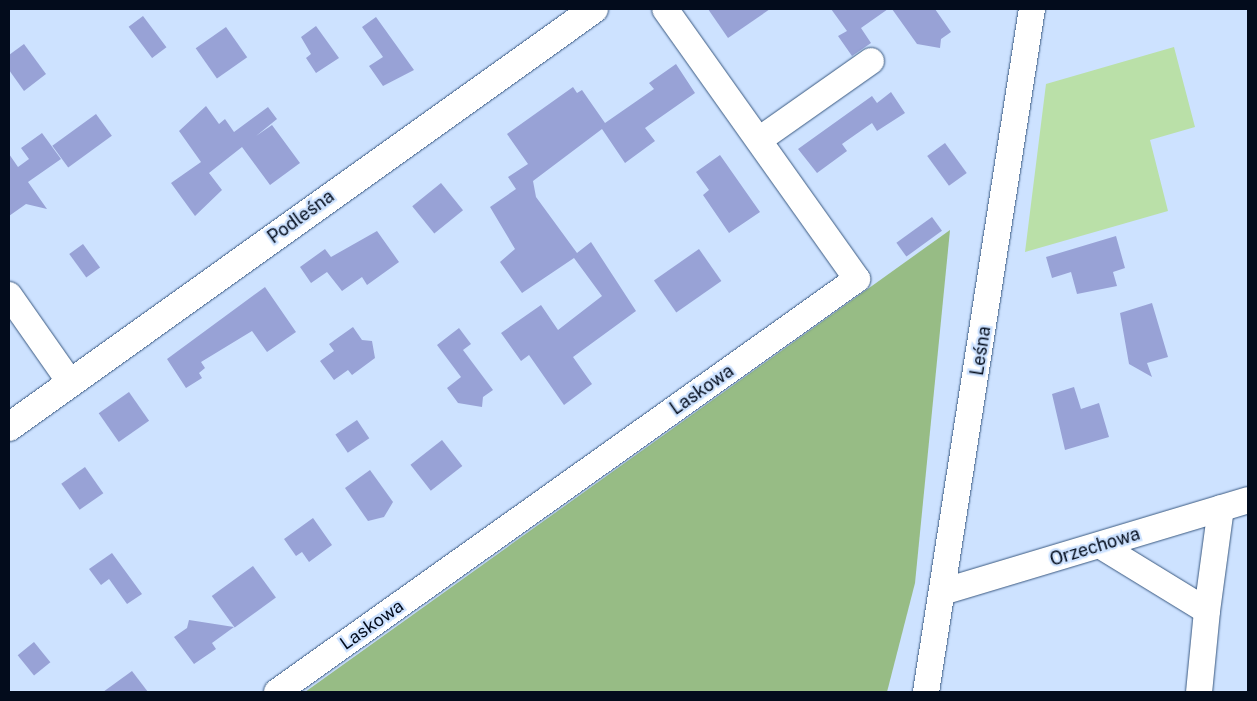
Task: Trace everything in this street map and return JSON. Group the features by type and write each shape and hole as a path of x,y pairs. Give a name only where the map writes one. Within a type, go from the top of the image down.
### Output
{"street":[{"name":"Podleśna","path":"9,427 594,9"},
{"name":"Laskowa","path":"278,692 857,279 665,9"},
{"name":"Leśna","path":"926,692 1032,9"},
{"path":"759,140 870,61"},
{"path":"9,295 70,382"},
{"name":"Orzechowa","path":"942,592 1102,546 1248,500"},
{"path":"1199,692 1207,611 1221,508"},
{"path":"1102,546 1207,611"}],"green space":[{"path":"1174,47 1195,127 1150,140 1168,211 1025,252 1046,84"},
{"path":"950,230 915,583 887,692 305,692"}],"building":[{"path":"708,9 770,9 728,38"},
{"path":"831,9 888,9 861,28 871,43 852,56 838,36 847,31"},
{"path":"892,9 935,9 951,32 941,39 940,48 917,44"},
{"path":"143,16 166,47 152,58 129,27"},
{"path":"376,17 414,70 383,86 369,66 383,57 362,27"},
{"path":"316,26 339,58 316,73 306,58 311,54 301,37"},
{"path":"226,27 247,57 217,79 196,48"},
{"path":"24,44 46,74 24,91 9,70 9,55"},
{"path":"676,64 695,93 645,128 655,141 625,163 602,129 533,181 536,197 577,253 591,242 636,311 573,357 592,384 564,405 529,355 521,361 501,333 541,305 558,330 602,296 574,258 522,293 500,262 515,249 490,207 516,189 508,177 528,164 507,134 573,87 577,93 582,90 605,123 654,89 649,83"},
{"path":"891,92 905,113 877,131 872,123 842,144 847,151 817,173 798,149 872,96 877,103"},
{"path":"206,106 219,124 225,119 234,132 268,107 277,119 256,136 272,125 300,163 270,185 242,147 209,173 222,190 195,216 171,183 201,162 179,131"},
{"path":"96,114 112,136 68,168 52,146"},
{"path":"42,133 61,159 28,182 47,209 26,204 9,216 9,154 18,167 29,159 21,148"},
{"path":"945,143 967,173 949,186 927,156"},
{"path":"720,155 760,212 729,233 703,195 709,190 696,172"},
{"path":"441,183 463,210 434,233 412,206"},
{"path":"932,217 942,231 906,257 896,243"},
{"path":"377,231 399,262 367,285 362,277 342,291 327,272 311,283 300,267 325,249 331,257"},
{"path":"1116,236 1125,268 1113,272 1117,286 1077,294 1071,272 1052,278 1046,257"},
{"path":"83,244 100,267 86,277 69,254"},
{"path":"699,249 721,281 676,312 654,281"},
{"path":"265,287 296,332 267,352 252,331 201,362 205,368 199,373 202,378 186,388 167,359"},
{"path":"1152,303 1168,357 1147,363 1152,377 1129,364 1120,313"},
{"path":"353,327 362,340 372,341 375,358 352,375 348,370 334,380 320,361 334,351 329,344"},
{"path":"459,328 471,344 463,350 493,390 483,397 482,407 458,403 447,388 461,377 437,345"},
{"path":"1074,387 1081,409 1099,403 1109,437 1065,450 1052,394"},
{"path":"129,392 149,421 119,442 99,413"},
{"path":"357,420 369,438 348,453 335,435"},
{"path":"442,440 462,466 431,491 410,465"},
{"path":"85,467 103,493 80,510 61,484"},
{"path":"370,470 393,502 384,517 368,521 345,488"},
{"path":"313,518 332,545 309,562 302,552 296,556 284,539"},
{"path":"112,553 142,594 127,604 109,579 101,585 89,569"},
{"path":"253,566 276,598 235,628 212,596"},
{"path":"189,620 234,627 212,643 216,649 194,664 174,637 187,628"},
{"path":"34,642 50,662 34,675 18,655"},
{"path":"132,671 148,692 103,692"}]}
